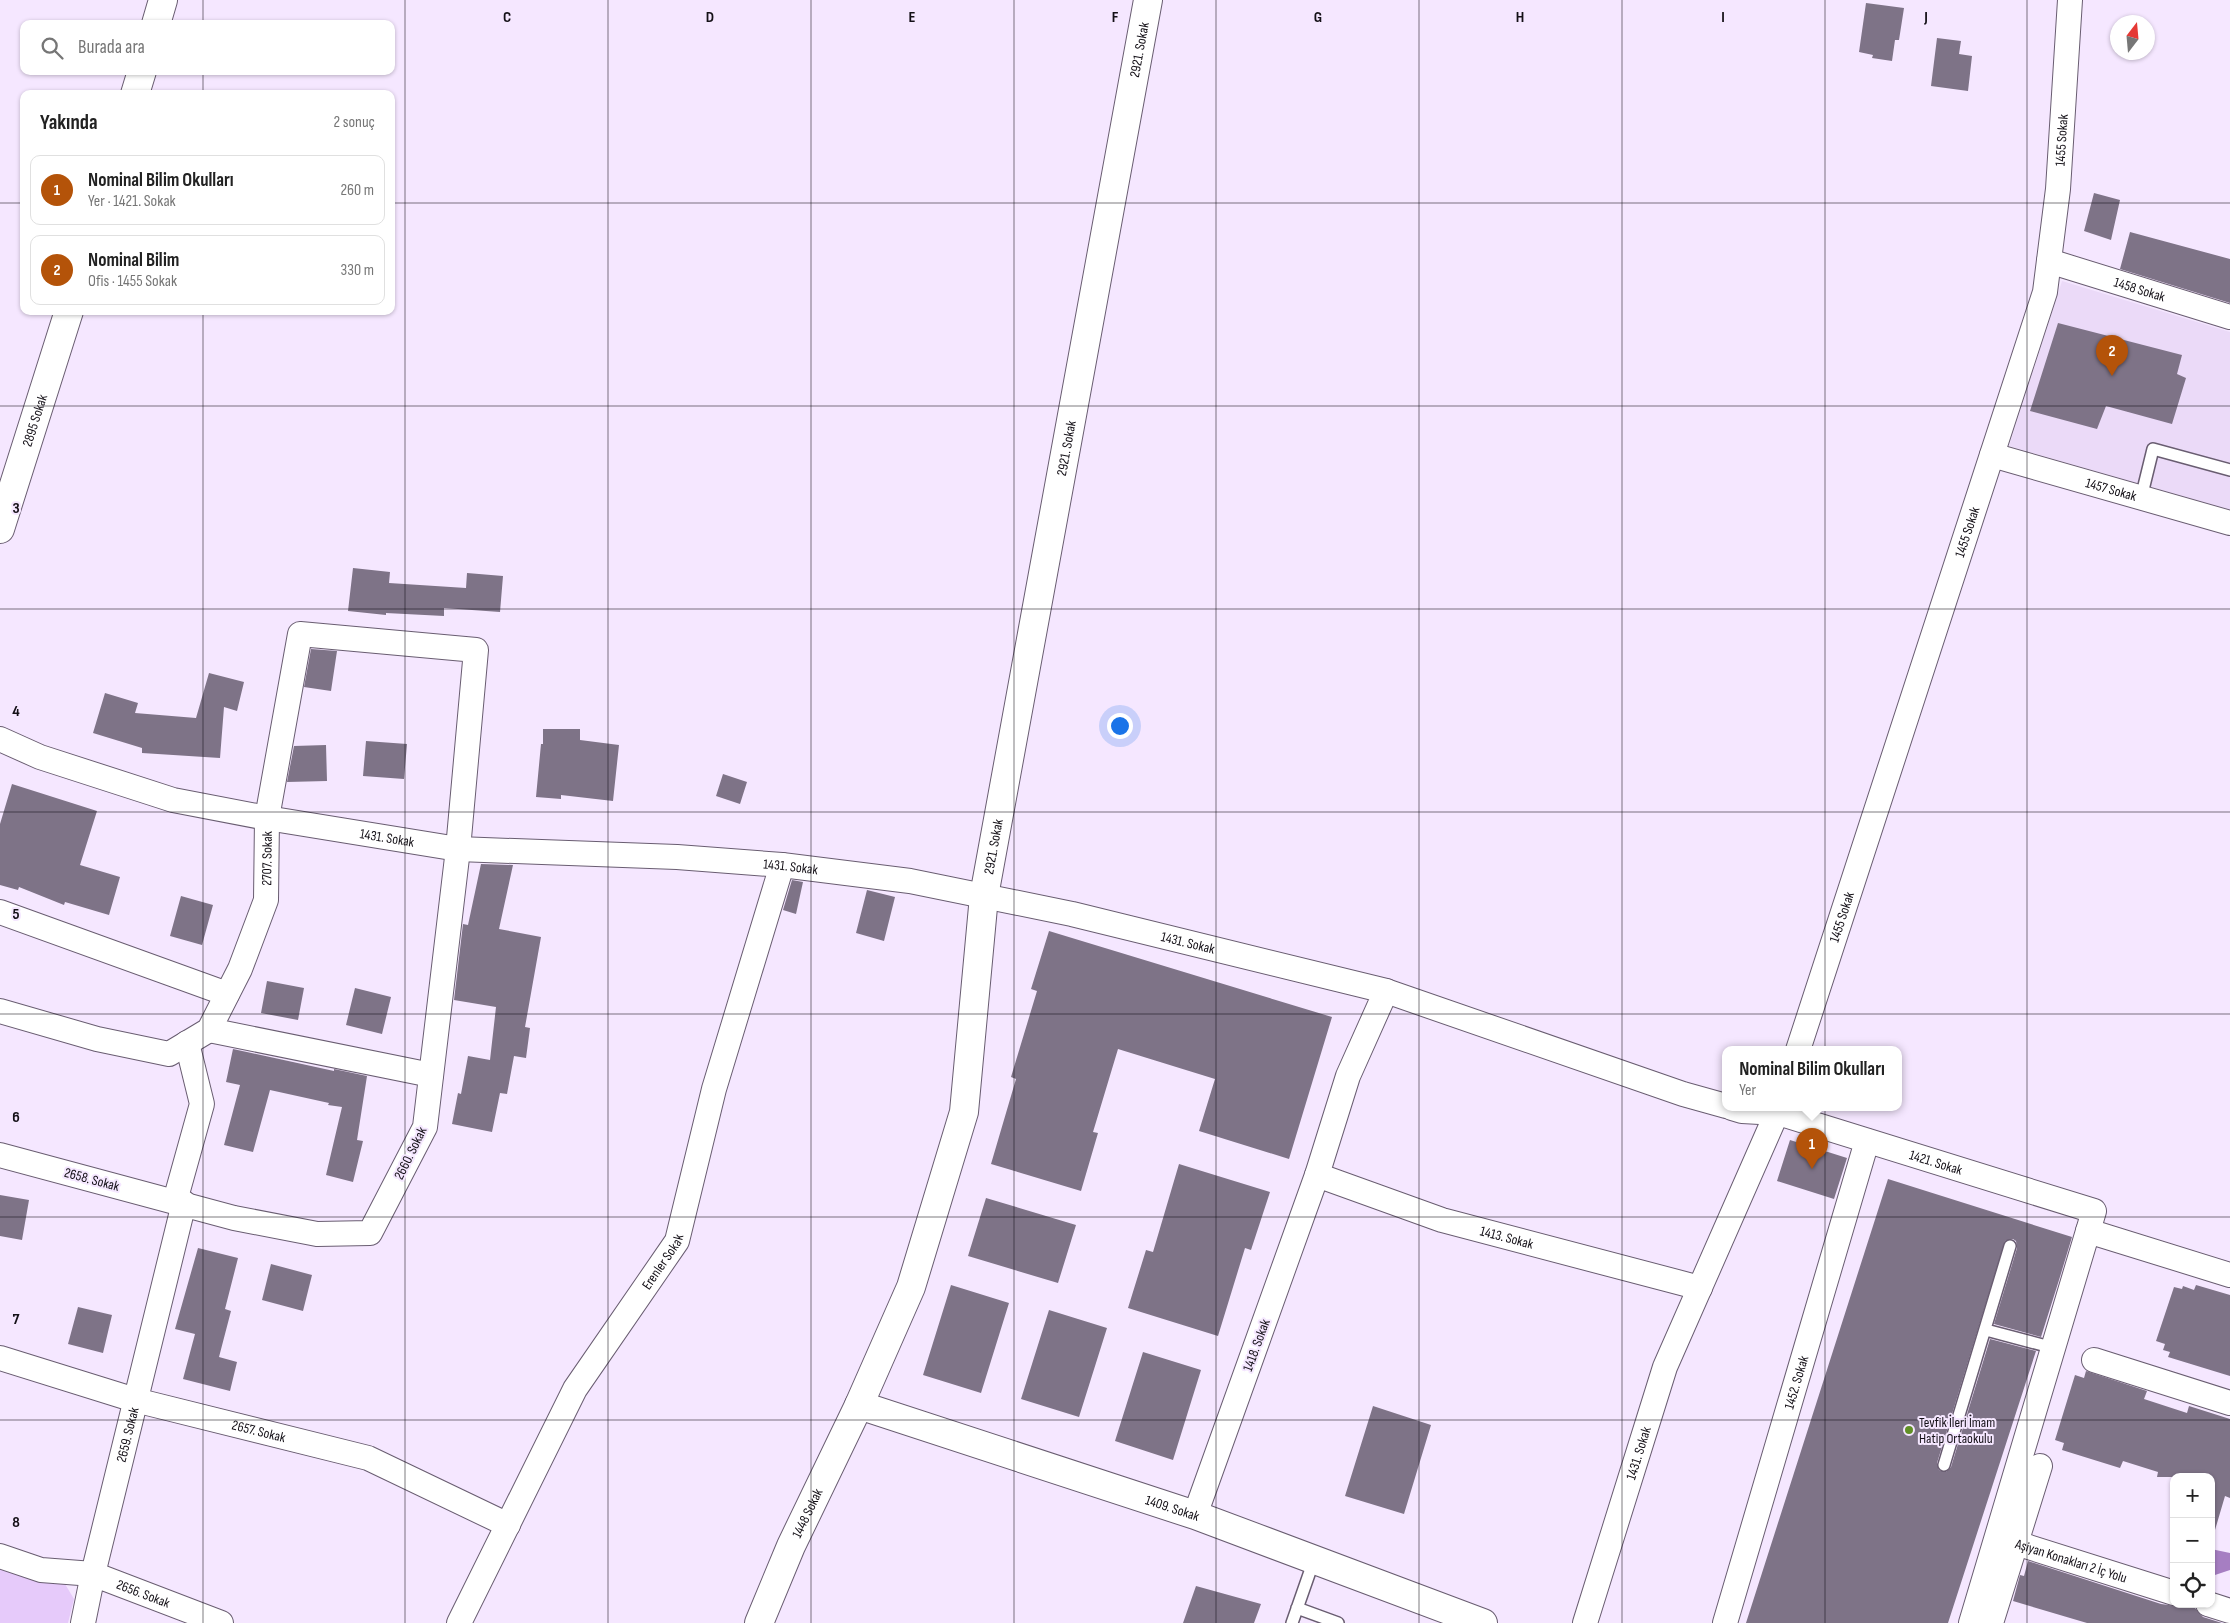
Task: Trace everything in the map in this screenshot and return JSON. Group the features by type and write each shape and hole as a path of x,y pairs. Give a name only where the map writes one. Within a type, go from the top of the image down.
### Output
{"street":[{"path":"157,20 164,0"},
{"name":"2921. Sokak","path":"859,1405 911,1287 964,1112 984,896 1148,0"},
{"name":"1455 Sokak","path":"1799,1046 2045,292 2058,189 2070,0"},
{"path":"136,90 141,75"},
{"name":"1458 Sokak","path":"2049,261 2230,317"},
{"name":"2895 Sokak","path":"0,529 68,315"},
{"name":"1457 Sokak","path":"1992,455 2230,523"},
{"name":"2707. Sokak","path":"209,1030 240,969 266,900 267,818 300,634 476,650"},
{"name":"2660. Sokak","path":"179,1202 234,1218 317,1234 370,1233 425,1127 458,850 476,650"},
{"name":"1431. Sokak","path":"0,739 40,757 173,800 458,850 677,857 782,865 910,881 1072,914 1386,991 1683,1094 1722,1105"},
{"name":"Erenler Sokak","path":"460,1623 575,1388 677,1241 714,1089 782,865"},
{"path":"0,912 227,994"},
{"path":"1317,1175 1348,1076 1386,991"},
{"path":"0,1011 97,1039 169,1054 209,1030 431,1074"},
{"name":"2659. Sokak","path":"83,1623 202,1104 187,1043"},
{"name":"1431. Sokak","path":"1585,1623 1665,1367 1778,1111"},
{"name":"1421. Sokak","path":"1781,1111 2091,1221 2230,1276"},
{"name":"1452. Sokak","path":"1725,1623 1867,1140"},
{"name":"2658. Sokak","path":"0,1155 179,1202"},
{"name":"1413. Sokak","path":"1317,1175 1442,1220 1700,1288"},
{"name":"1418. Sokak","path":"1195,1515 1317,1175"},
{"path":"1971,1623 2091,1221"},
{"name":"2657. Sokak","path":"0,1358 135,1400 368,1458 508,1525"},
{"path":"2094,1360 2230,1404"},
{"name":"1409. Sokak","path":"859,1405 1195,1515 1483,1623"},
{"name":"1448 Sokak","path":"758,1623 791,1546 859,1405"},
{"name":"Aşiyan Konakları 2 İç Yolu","path":"2040,1466 2016,1543 2170,1593"},
{"path":"1991,1623 2016,1543"},
{"path":"0,1556 41,1570 93,1574"},
{"name":"2656. Sokak","path":"93,1574 221,1623"},
{"path":"2215,1606 2230,1611"}],"lane":[{"path":"2141,498 2153,449 2230,470"},
{"path":"1944,1465 2010,1246"},
{"path":"1986,1330 2054,1348"},
{"path":"1292,1623 1314,1560"},
{"path":"1297,1608 1338,1623"}],"shaded area":[{"path":"2062,281 2230,332 2230,510 2009,446"},
{"path":"2215,1550 2230,1553 2230,1570 2215,1575"},
{"path":"0,1568 65,1584 74,1599 68,1623 0,1623"}],"building":[{"path":"1866,3 1904,8 1899,40 1895,40 1892,61 1872,58 1873,55 1859,52"},
{"path":"1937,38 1961,41 1959,54 1972,56 1968,91 1931,86"},
{"path":"2094,193 2120,200 2111,240 2084,231"},
{"path":"2130,232 2230,259 2230,303 2120,269"},
{"path":"2058,323 2182,355 2177,374 2186,378 2172,424 2106,406 2097,429 2030,411"},
{"path":"353,568 390,572 389,583 466,588 467,573 503,576 500,612 444,608 444,616 386,613 386,615 348,611"},
{"path":"311,649 337,651 331,691 304,687"},
{"path":"209,673 244,682 237,711 224,707 220,758 142,753 142,748 93,733 105,693 138,703 135,713 196,718"},
{"path":"543,729 580,729 580,740 619,745 613,801 561,795 561,799 536,797 541,744 543,744"},
{"path":"366,741 407,744 404,779 363,776"},
{"path":"326,745 327,781 287,782 294,746"},
{"path":"723,774 747,782 740,804 716,796"},
{"path":"12,784 97,811 80,865 120,877 109,915 65,902 64,905 19,887 18,890 0,885 0,824"},
{"path":"481,864 513,865 499,929 541,937 525,1027 530,1028 526,1058 514,1056 507,1094 500,1093 492,1132 452,1124 458,1093 461,1094 468,1056 490,1060 496,1007 454,1000 463,924 468,925"},
{"path":"792,880 803,882 796,914 783,910"},
{"path":"867,890 895,897 884,941 856,933"},
{"path":"181,896 213,905 202,945 170,936"},
{"path":"1049,931 1332,1017 1289,1159 1199,1131 1215,1079 1118,1049 1093,1132 1098,1133 1081,1191 991,1164 1016,1079 1011,1077 1037,991 1031,989"},
{"path":"267,981 304,988 298,1020 261,1013"},
{"path":"355,988 391,997 382,1034 346,1025"},
{"path":"233,1049 334,1071 334,1069 367,1076 357,1140 363,1141 353,1182 326,1175 342,1107 328,1105 329,1103 270,1090 253,1152 224,1145 240,1085 226,1082"},
{"path":"1790,1140 1847,1158 1834,1199 1777,1181"},
{"path":"1179,1164 1270,1192 1251,1250 1245,1248 1218,1336 1128,1308 1146,1250 1153,1252"},
{"name":"Tevfik İleri İmam Hatip Ortaokulu","path":"1888,1179 2072,1237 2041,1337 1994,1324 2017,1248 2016,1241 2013,1239 2005,1241 1937,1463 1939,1470 1946,1472 1951,1467 1990,1339 2036,1351 1948,1623 1746,1623"},
{"path":"0,1195 29,1200 22,1240 0,1236"},
{"path":"986,1198 1076,1225 1058,1283 968,1256"},
{"path":"198,1248 238,1258 225,1309 231,1311 219,1357 237,1362 230,1391 183,1379 195,1334 175,1329"},
{"path":"271,1264 312,1275 303,1311 262,1300"},
{"path":"951,1285 1009,1303 981,1393 923,1375"},
{"path":"2196,1285 2230,1295 2230,1376 2168,1357 2170,1352 2163,1350 2165,1344 2156,1341 2174,1287 2182,1289 2183,1286 2194,1290"},
{"path":"78,1307 112,1315 103,1353 68,1344"},
{"path":"1049,1310 1107,1328 1079,1417 1021,1399"},
{"path":"1143,1352 1201,1370 1173,1460 1115,1441"},
{"path":"2086,1371 2147,1391 2144,1399 2187,1413 2189,1406 2230,1419 2230,1498 2225,1496 2215,1530 2215,1473 2170,1473 2170,1477 2157,1477 2158,1472 2123,1461 2120,1468 2062,1450 2064,1443 2055,1440 2075,1375 2084,1378"},
{"path":"1373,1406 1431,1425 1404,1514 1345,1496"},
{"path":"2028,1561 2161,1604 2170,1605 2170,1608 2195,1608 2203,1617 2222,1623 2087,1623 2013,1601 2020,1575 2024,1576"},
{"path":"1196,1586 1261,1604 1254,1623 1183,1623"}],"place":[{"name":"Nominal Bilim","path":"2112,376"},
{"name":"Nominal Bilim Okulları","path":"1812,1169"},
{"name":"Tevfik İleri İmam Hatip Ortaokulu","path":"1909,1430"}]}
